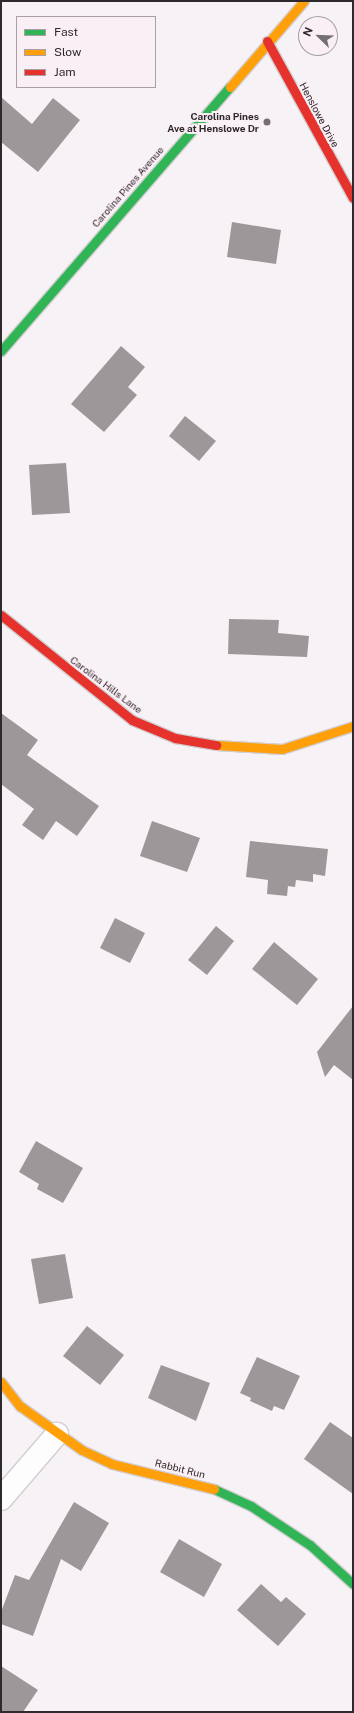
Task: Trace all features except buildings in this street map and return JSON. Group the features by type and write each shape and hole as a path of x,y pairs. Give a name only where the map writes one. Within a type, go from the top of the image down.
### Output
{"street":[{"name":"Carolina Pines Avenue","path":"1,351 304,1"},
{"name":"Henslowe Drive","path":"267,42 353,198"},
{"name":"Carolina Hills Lane","path":"1,615 132,720 175,738 225,746 282,749 353,726"},
{"name":"Rabbit Run","path":"1,1382 20,1406 57,1434 82,1450 112,1464 211,1488 251,1506 310,1545 353,1584"},
{"path":"1,1499 57,1434"}],"traffic: fast":[{"path":"1,351 230,87"},
{"path":"214,1489 251,1506 310,1545 353,1584"}],"traffic: slow":[{"path":"230,87 304,1"},
{"path":"216,745 282,749 353,726"},
{"path":"1,1382 20,1406 82,1450 112,1464 214,1489"}],"traffic: jam":[{"path":"267,41 353,198"},
{"path":"1,615 132,720 175,738 216,745"}],"place":[{"name":"Carolina Pines Ave at Henslowe Dr","path":"267,122"}]}
